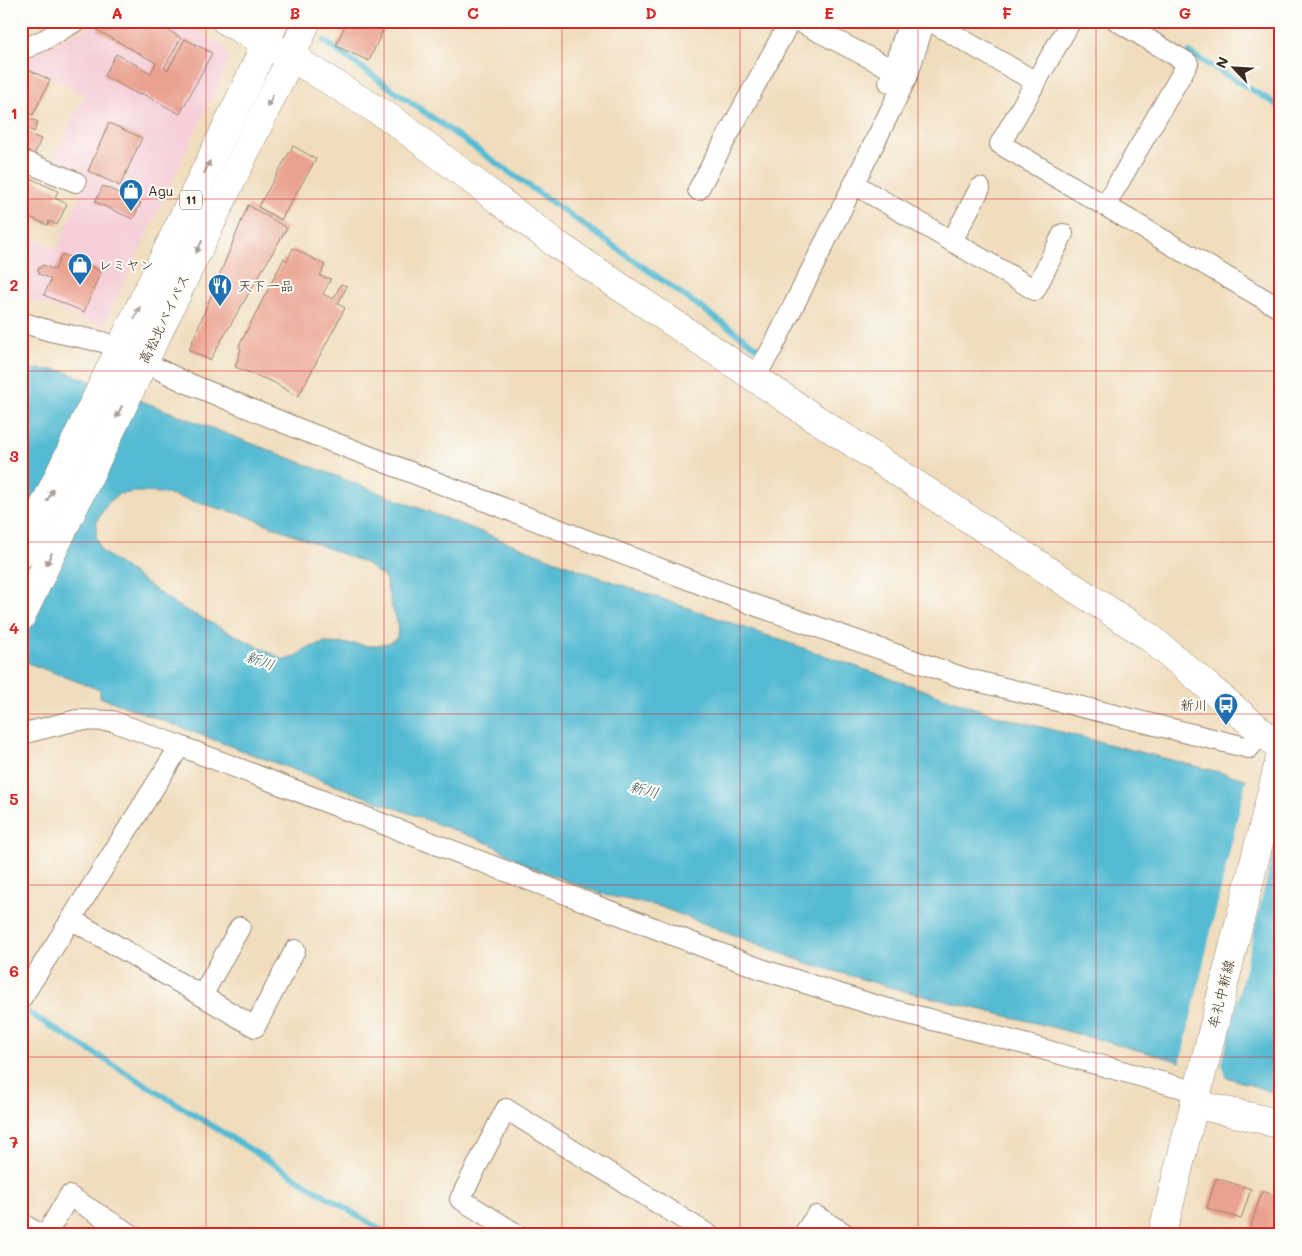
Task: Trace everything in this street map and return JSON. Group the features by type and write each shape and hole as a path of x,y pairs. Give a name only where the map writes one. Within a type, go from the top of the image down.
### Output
{"main road":[{"path":"226,21 270,32 291,57 393,120 555,243 754,378 1148,636 1275,752"},
{"name":"高松北バイパス","path":"21,554 130,359 291,57 307,21"},
{"name":"高松北バイパス","path":"21,617 270,32"},
{"name":"牟礼中新線","path":"1162,1235 1275,752"},
{"path":"1197,1091 1261,1119 1281,1125"}],"street":[{"path":"21,50 44,40 76,21"},
{"path":"698,190 790,21"},
{"path":"798,21 900,73"},
{"path":"886,89 900,73 909,21"},
{"path":"754,378 773,347 854,184 900,73 925,21"},
{"path":"930,21 1036,82"},
{"path":"1071,21 1000,144 1281,308"},
{"path":"1105,206 1188,63 1116,21"},
{"path":"21,160 76,182"},
{"path":"854,184 1035,290 1063,234"},
{"path":"952,241 980,188"},
{"path":"21,322 50,331 91,338 130,359 258,412 516,513 757,606 964,678 1249,748 1275,752"},
{"path":"21,734 77,720 112,721 761,969 877,1006 1197,1091"},
{"path":"21,999 180,746"},
{"path":"72,919 255,1027 295,950"},
{"path":"202,996 240,928"},
{"path":"518,1235 460,1199 506,1109 709,1235"},
{"path":"46,1235 69,1196 132,1235"},
{"path":"804,1235 816,1216 847,1235"},
{"path":"21,1223 41,1235"}],"shaded area":[{"path":"95,21 180,21 224,46 229,61 103,327 21,296 21,235 56,249 87,180 51,165 84,94 21,63 21,59 88,28"}],"water":[{"path":"21,369 61,370 585,572 998,716 1242,778 1281,791 1281,1095 1175,1060 1040,1024 896,989 807,963 658,906 605,895 528,866 491,844 100,697 100,690 28,663 21,663","holes":["136,492 162,493 244,515 365,563 385,578 398,624 397,638 389,643 372,646 323,643 305,649 296,657 284,660 178,606 101,551 96,536 97,520 108,503 119,494"]}],"pier":[{"path":"1247,777 1281,788 1281,819 1222,1064 1227,1080 1180,1064"}],"building":[{"path":"102,21 153,21 181,38 164,68 168,70 185,39 212,53 180,114 104,76 116,54 151,73 156,63 97,30"},
{"path":"347,21 387,21 369,61 336,46"},
{"path":"25,68 50,80 33,115 21,109 21,75"},
{"path":"21,115 38,122 34,132 26,128 24,132 41,139 34,155 21,150"},
{"path":"109,123 142,138 120,186 88,171"},
{"path":"293,146 316,159 281,220 258,207"},
{"path":"21,174 58,191 55,198 67,204 57,225 49,221 48,225 27,216 21,229 21,202 23,198 21,197"},
{"path":"103,186 141,203 133,219 95,202"},
{"path":"248,205 287,228 210,360 189,350"},
{"path":"293,248 325,265 320,276 331,279 323,294 333,299 341,284 347,286 338,304 345,308 298,397 273,382 235,367 241,350 239,346 284,258 287,261"},
{"path":"62,254 101,271 84,312 44,295 51,279 39,274 38,269 43,265 55,270"},
{"path":"1216,1178 1251,1189 1241,1219 1207,1208"},
{"path":"1262,1191 1281,1197 1281,1204 1271,1235 1248,1235"}],"waterway":[{"path":"324,41 758,348"},
{"path":"1189,53 1281,107"},
{"path":"21,1008 389,1235"}],"place":[{"name":"Agu","path":"131,212"},
{"name":"レミヤン","path":"80,286"},
{"name":"天下一品","path":"220,307"},
{"name":"新川","path":"1226,726"}]}
